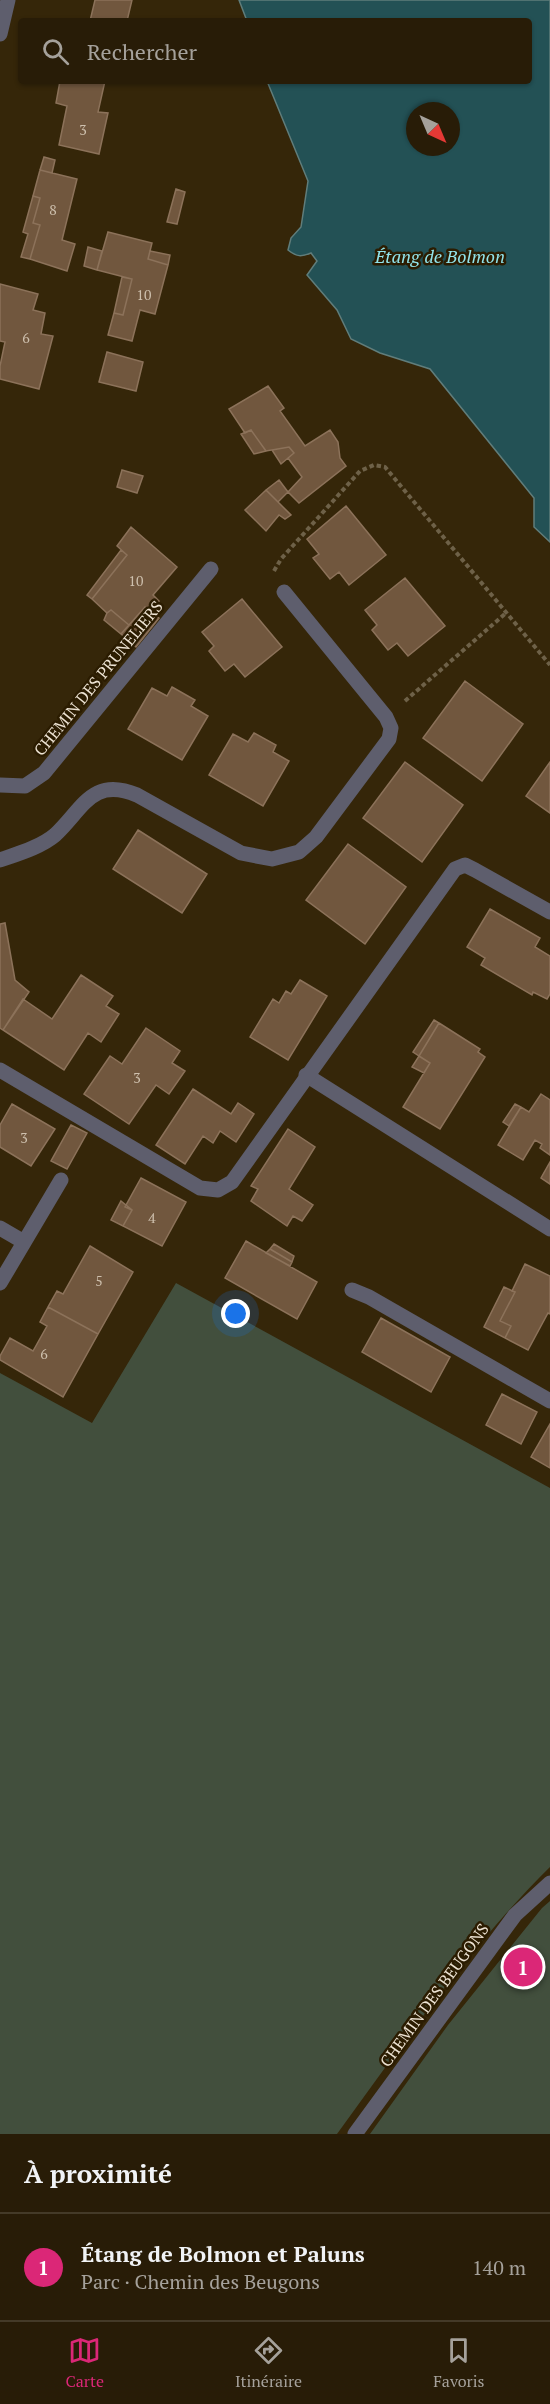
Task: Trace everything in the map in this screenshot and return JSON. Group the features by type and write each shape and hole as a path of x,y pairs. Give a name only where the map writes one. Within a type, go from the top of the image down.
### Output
{"street":[{"path":"0,34 8,0"},
{"name":"CHEMIN DES PRUNELIERS","path":"0,785 25,786 44,773 211,569"},
{"path":"0,860 54,836 87,799 103,790 122,788 241,853 272,860 299,852 316,837 389,739 391,729 386,717 284,592"},
{"path":"0,1070 200,1188 218,1190 232,1182 455,868 465,865 550,912"},
{"path":"306,1075 550,1229"},
{"path":"0,1283 60,1180"},
{"path":"0,1228 24,1242"},
{"path":"352,1290 369,1297 550,1401"},
{"name":"CHEMIN DES BEUGONS","path":"355,2134 515,1915 550,1883"}],"path":[{"path":"284,592 274,576 274,568 360,471 374,465 385,467 550,665"},
{"path":"386,717 506,613"}],"green space":[{"path":"176,1283 550,1488 550,1867 465,1962 412,2030 337,2134 0,2134 0,1373 92,1423"},
{"path":"550,1901 550,2134 370,2134 448,2025"}],"water":[{"name":"Étang de Bolmon","path":"239,0 550,0 550,542 534,527 534,498 430,369 380,353 351,339 337,310 307,275 317,261 311,253 299,256 288,250 291,238 301,227 308,181 268,84 532,84 532,18 246,18"}],"building":[{"path":"95,0 132,0 128,18 91,18"},
{"path":"59,84 104,84 98,112 108,113 99,154 59,145 67,106 56,103"},
{"path":"44,157 55,160 52,173 40,170"},
{"path":"40,170 77,179 62,240 75,244 67,271 30,259 40,225 33,223 40,198 33,196"},
{"path":"176,189 185,192 177,224 167,222"},
{"path":"33,196 40,198 33,223 40,225 30,259 21,257 28,234 23,232"},
{"path":"108,232 152,243 148,259 168,265 155,314 140,310 132,341 108,335 114,313 123,315 132,279 97,270"},
{"path":"88,247 102,251 97,270 84,266"},
{"path":"150,251 170,255 168,265 148,259"},
{"path":"122,277 132,279 123,315 114,313"},
{"path":"0,284 38,294 33,310 45,313 41,334 53,336 39,389 0,379 5,342 0,341"},
{"path":"107,352 143,362 136,391 99,382"},
{"path":"268,386 284,408 280,411 305,446 330,430 338,442 340,458 346,466 299,503 288,492 302,477 288,458 294,453 289,447 266,451 251,430 245,433 229,409"},
{"path":"251,430 266,451 254,454 241,434"},
{"path":"289,447 294,453 281,464 272,450"},
{"path":"122,470 143,476 137,493 117,487"},
{"path":"279,480 288,492 278,502 266,490"},
{"path":"266,490 291,515 285,519 279,515 266,531 245,510"},
{"path":"346,506 386,555 349,585 339,572 330,579 313,558 319,554 307,539"},
{"path":"131,527 177,567 153,595 159,601 151,612 145,607 129,625 111,610 107,613 92,599 127,555 117,546"},
{"path":"121,550 127,555 92,599 87,595"},
{"path":"405,578 445,626 408,656 397,643 388,650 372,630 377,625 365,610"},
{"path":"242,599 282,647 245,677 234,664 225,671 209,651 214,646 202,632"},
{"path":"145,607 159,618 136,647 121,634"},
{"path":"111,610 129,625 121,634 104,620"},
{"path":"465,681 523,724 482,781 423,738"},
{"path":"172,687 195,700 191,706 208,716 182,760 128,729 152,688 167,696"},
{"path":"254,733 276,745 273,752 289,761 263,806 209,775 233,734 248,742"},
{"path":"405,762 463,805 422,862 363,818"},
{"path":"550,762 550,813 526,796"},
{"path":"138,830 207,874 182,913 113,869"},
{"path":"348,844 406,887 365,944 306,900"},
{"path":"490,909 540,938 535,947 550,956 550,994 547,999 533,992 532,995 481,965 485,958 467,947"},
{"path":"5,923 15,980 29,992 3,1030 0,1028 0,924"},
{"path":"81,975 113,996 106,1006 119,1014 101,1042 88,1033 64,1070 3,1030 23,999 52,1019"},
{"path":"300,980 327,996 288,1060 250,1037 273,999 279,1003 286,991 291,994"},
{"path":"434,1020 439,1023 419,1056 413,1052"},
{"path":"439,1023 480,1049 478,1052 485,1057 440,1129 403,1107 430,1063 419,1056"},
{"path":"146,1028 180,1051 172,1063 185,1071 169,1094 156,1085 129,1124 84,1094 110,1056 122,1064"},
{"path":"419,1056 430,1063 424,1073 412,1067"},
{"path":"193,1089 231,1114 238,1103 254,1114 236,1142 220,1131 213,1143 203,1136 185,1164 156,1145"},
{"path":"541,1094 550,1100 550,1155 540,1148 542,1144 535,1140 523,1160 498,1145 521,1107 529,1112"},
{"path":"12,1104 55,1129 31,1166 0,1147 0,1125"},
{"path":"515,1104 521,1107 509,1126 503,1122"},
{"path":"71,1125 87,1133 67,1169 51,1161"},
{"path":"288,1129 315,1147 289,1189 313,1205 302,1221 293,1216 287,1226 251,1201 258,1189 251,1186"},
{"path":"550,1162 550,1184 541,1178"},
{"path":"141,1178 186,1202 162,1246 123,1226 132,1210 125,1207"},
{"path":"121,1201 132,1210 123,1226 111,1220"},
{"path":"246,1241 317,1282 297,1319 225,1278"},
{"path":"274,1244 294,1256 292,1262 270,1249"},
{"path":"90,1246 133,1272 98,1334 48,1307 57,1291 63,1294"},
{"path":"270,1249 292,1262 290,1266 266,1253"},
{"path":"525,1264 550,1276 550,1314 548,1313 528,1350 505,1338 511,1326 500,1321 515,1292 512,1291"},
{"path":"504,1287 515,1292 500,1321 511,1326 505,1338 484,1327"},
{"path":"48,1307 98,1334 63,1397 0,1360 10,1338 33,1351 47,1326 40,1322"},
{"path":"381,1318 450,1357 431,1392 362,1352"},
{"path":"502,1394 537,1412 521,1444 486,1425"},
{"path":"550,1424 550,1468 531,1457"}],"place":[{"name":"Étang de Bolmon et Paluns","path":"523,1967"}]}
